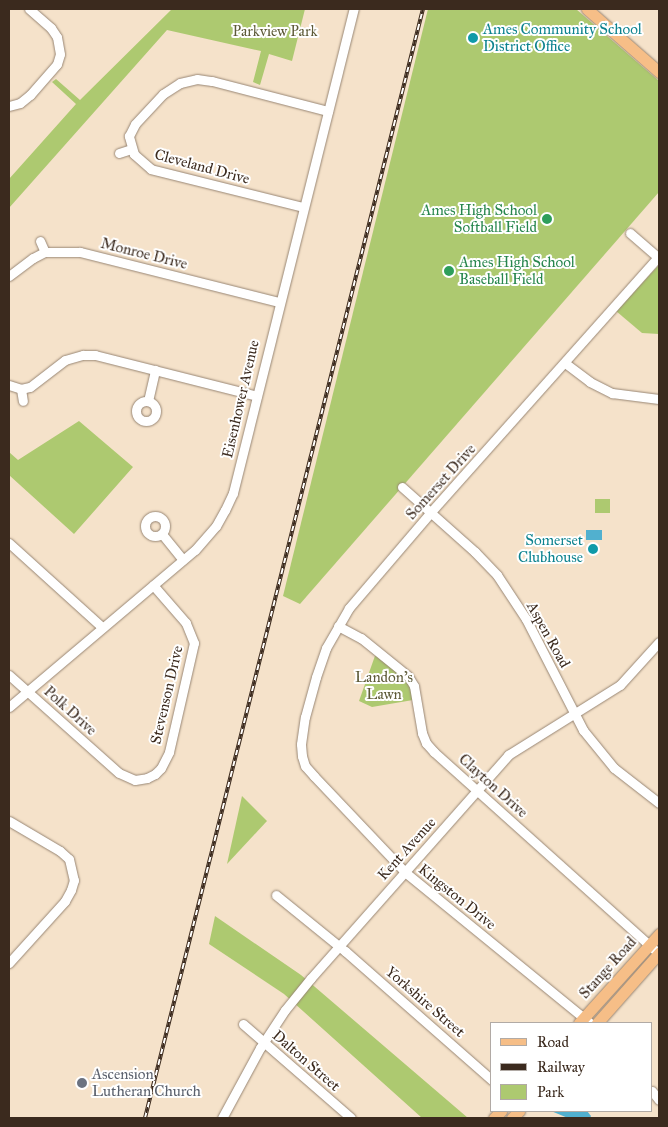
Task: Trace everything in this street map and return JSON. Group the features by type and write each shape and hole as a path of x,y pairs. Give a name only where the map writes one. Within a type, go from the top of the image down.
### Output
{"main road":[{"path":"587,9 659,72"},
{"name":"Stange Road","path":"584,1021 659,934"},
{"name":"Stange Road","path":"598,1022 659,953"}],"street":[{"path":"9,106 20,103 30,95 57,64 64,45 51,28 29,9"},
{"name":"Eisenhower Avenue","path":"9,707 183,560 207,538 225,510 232,493 257,396 279,302 354,9"},
{"path":"119,153 131,149 130,136 135,124 163,94 180,83 188,81 212,81 328,111"},
{"name":"Cleveland Drive","path":"131,149 138,160 151,169 303,207"},
{"path":"630,233 659,257"},
{"path":"9,276 33,258 45,252 40,241"},
{"name":"Monroe Drive","path":"45,252 80,252 279,302"},
{"name":"Somerset Drive","path":"302,756 305,718 316,677 326,648 349,608 430,513 659,257"},
{"path":"9,385 22,389 39,382 65,360 82,355 95,355 257,396"},
{"path":"565,363 604,390 623,396 659,399"},
{"path":"148,401 155,370"},
{"path":"22,389 23,402"},
{"name":"Aspen Road","path":"402,487 475,552 497,575 526,619 573,715 597,750 614,768 659,803"},
{"path":"162,534 183,560"},
{"path":"9,542 102,627"},
{"name":"Stevenson Drive","path":"112,768 126,778 142,780 161,768 169,752 194,651 191,630 153,585"},
{"name":"Clayton Drive","path":"338,626 361,638 408,676 414,686 426,743 659,953"},
{"name":"Kent Avenue","path":"222,1118 264,1042 300,991 508,755 620,686 659,642"},
{"name":"Polk Drive","path":"9,674 112,768"},
{"name":"Kingston Drive","path":"302,756 306,766 314,776 405,872 584,1021"},
{"path":"9,821 64,855 69,860 74,880 71,890 64,901 9,964"},
{"name":"Yorkshire Street","path":"276,895 340,946 490,1078"},
{"name":"Dalton Street","path":"243,1024 351,1118"}],"green space":[{"name":"Parkview Park","path":"172,9 305,9 292,61 269,54 260,85 253,82 261,51 167,30 9,208 9,179 76,104 52,82 56,79 80,100"},
{"path":"428,9 576,9 659,81 659,192 300,604 283,596"},
{"path":"659,265 659,334 642,333 616,311"},
{"path":"79,421 133,467 74,534 9,475 9,452 18,460"},
{"path":"595,499 610,499 610,513 595,513"},
{"name":"Landon's Lawn","path":"376,653 410,684 413,700 372,707 359,701"},
{"path":"242,796 267,821 227,864"},
{"path":"215,916 301,975 468,1118 422,1118 284,994 209,944"}],"water":[{"path":"586,530 602,530 602,540 586,540"},
{"path":"553,1112 588,1112 591,1116 590,1118 568,1118"}],"railway":[{"path":"145,1118 423,9"}],"place":[{"name":"Ames Community School District Office","path":"473,38"},
{"name":"Ames High School Softball Field","path":"547,219"},
{"name":"Ames High School Baseball Field","path":"449,271"},
{"name":"Somerset Clubhouse","path":"593,549"},
{"name":"Ascension Lutheran Church","path":"82,1083"}]}
